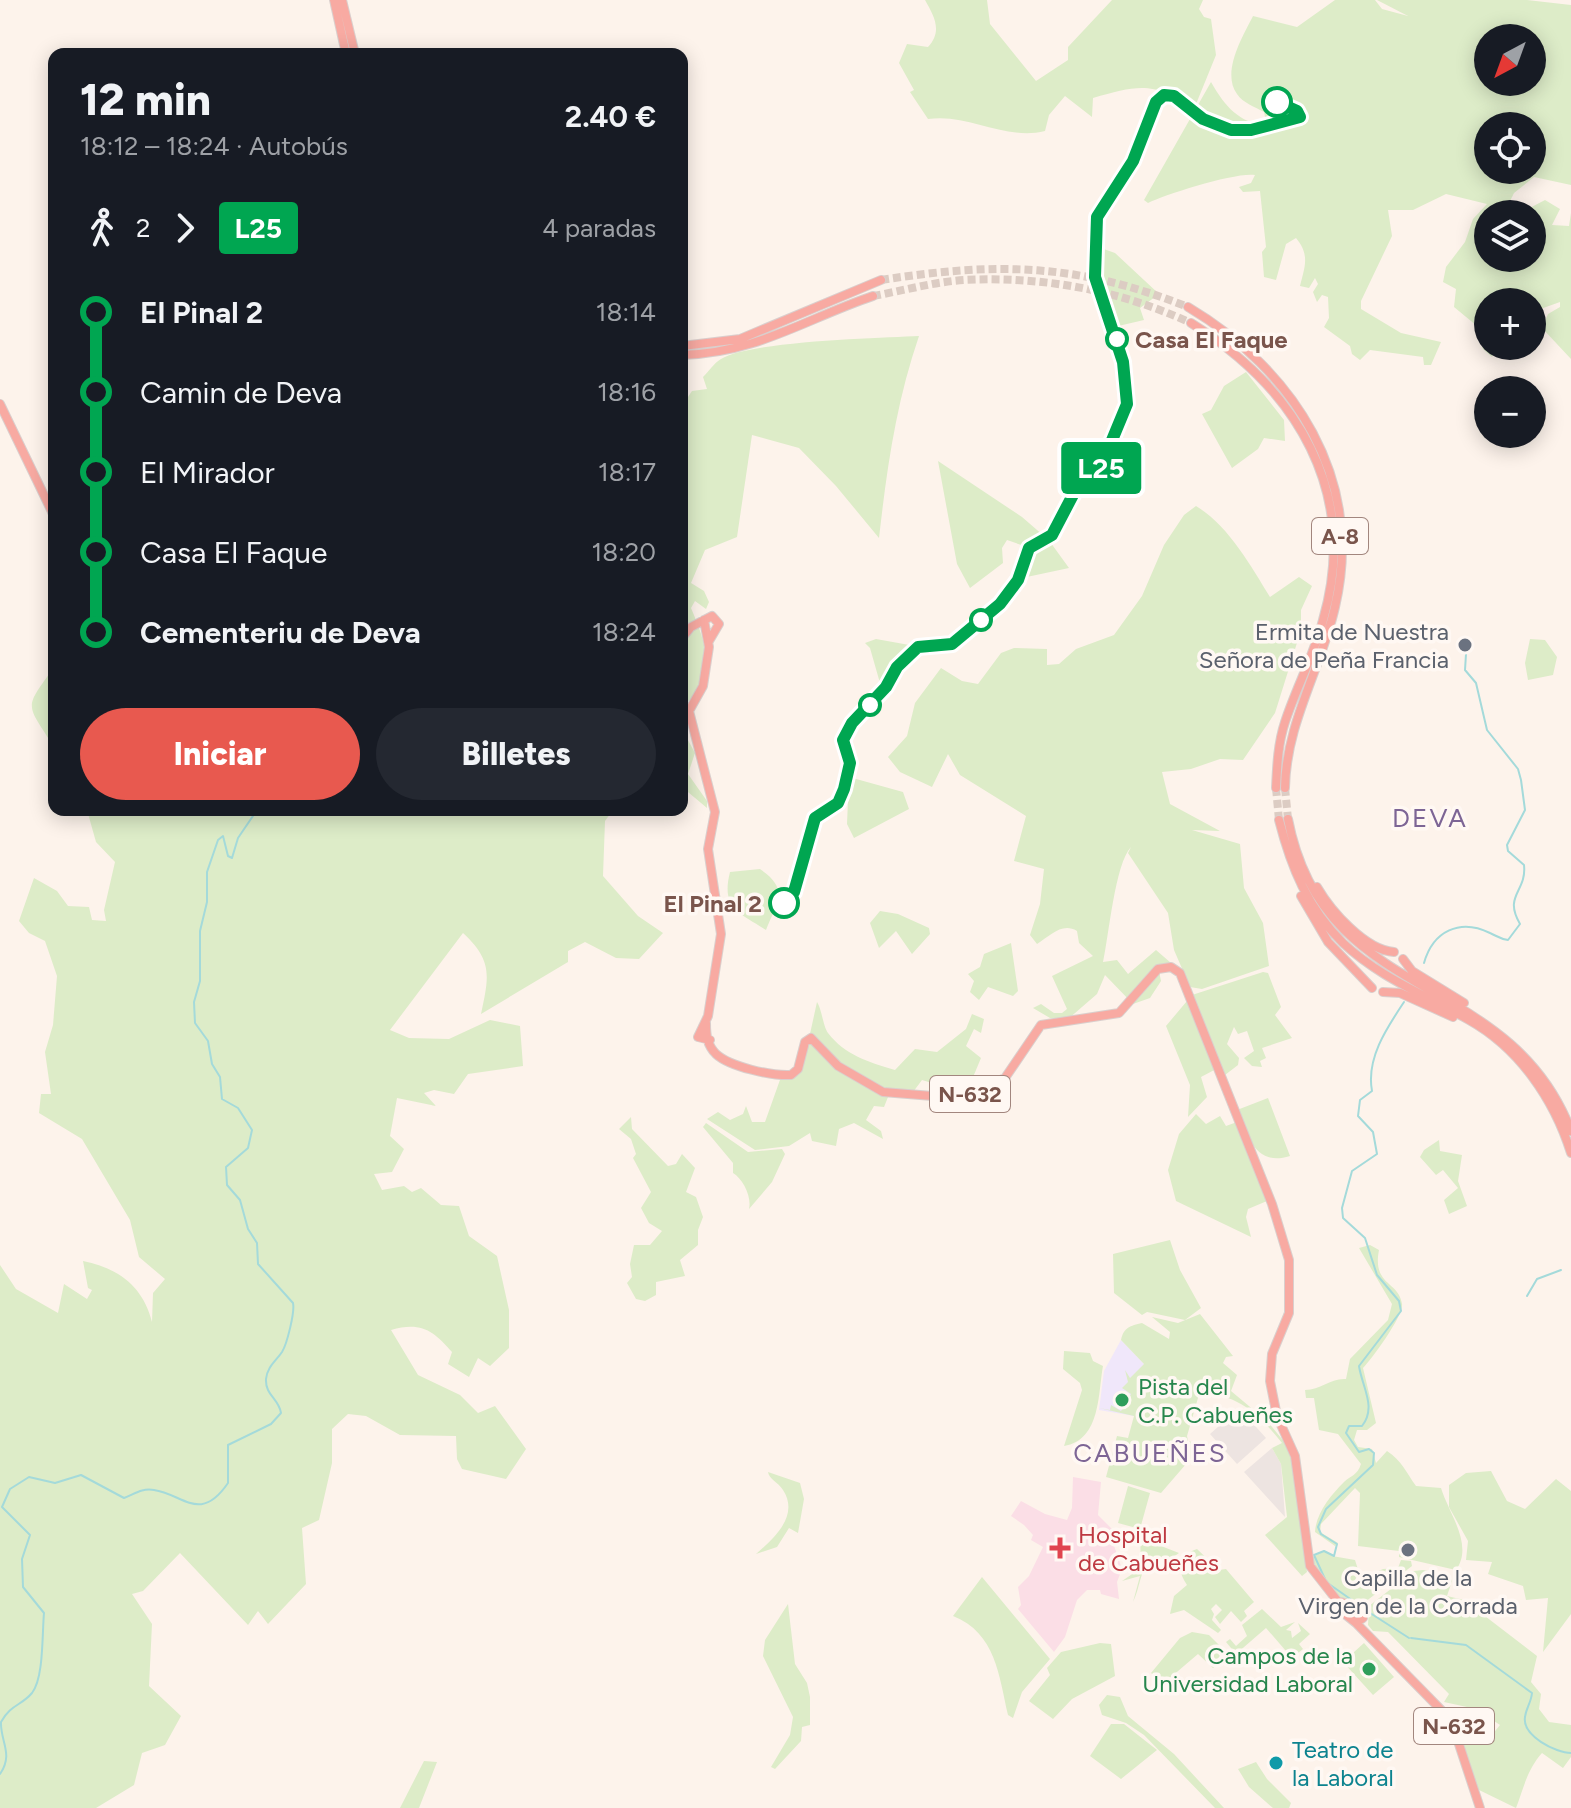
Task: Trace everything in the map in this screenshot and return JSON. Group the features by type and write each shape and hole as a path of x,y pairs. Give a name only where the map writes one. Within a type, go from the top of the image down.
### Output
{"highway":[{"path":"334,0 345,48"},
{"path":"342,0 354,48"},
{"path":"688,345 740,339 881,280"},
{"path":"688,355 726,352 761,343 873,296"},
{"name":"A-8","path":"1188,307 1248,347 1284,385 1311,428 1335,493 1341,537 1335,606 1292,732 1280,788 1284,725 1328,601 1333,538 1329,511 1314,457 1291,413 1257,371 1191,323"},
{"path":"0,404 48,504"},
{"name":"N-632","path":"688,632 694,626 707,627 709,641 703,686 689,711 715,812 708,849 721,941 707,1035 728,1060 791,1075 798,1069 805,1042 811,1038 838,1066 866,1079 883,1092 957,1098 1005,1078 1041,1025 1119,1013 1158,969 1171,967 1182,978 1247,1140 1262,1169 1292,1273 1289,1313 1272,1354 1270,1381 1277,1416 1295,1456 1310,1566 1349,1609 1361,1608 1360,1620 1451,1720 1480,1808"},
{"path":"1282,822 1321,894 1369,942 1394,952"},
{"path":"1282,822 1289,869 1306,907 1328,942 1372,988"},
{"path":"1282,822 1317,899 1346,936 1383,964 1476,1015 1511,1041"},
{"path":"1282,822 1300,885 1341,941 1379,971 1473,1022 1501,1043 1538,1085 1568,1134"},
{"path":"1403,959 1412,971 1491,1022 1545,1079 1568,1134 1571,1153"},
{"path":"1383,992 1400,993 1490,1037 1536,1086 1568,1134"},
{"path":"1349,1609 1348,1620 1360,1620"}],"shaded area":[{"path":"1121,1340 1144,1364 1134,1416 1099,1410 1104,1371"},
{"path":"1239,1408 1266,1438 1237,1464 1210,1434"},
{"path":"1272,1448 1281,1464 1285,1517 1244,1472"},
{"path":"1073,1477 1101,1482 1098,1515 1112,1529 1110,1534 1122,1569 1117,1582 1119,1599 1101,1594 1100,1590 1087,1590 1077,1600 1065,1637 1054,1652 1018,1609 1021,1605 1018,1587 1029,1576 1043,1547 1031,1540 1033,1535 1011,1516 1021,1501 1045,1514 1067,1520 1072,1508"}],"green space":[{"path":"925,0 987,0 990,24 1036,81 1068,60 1068,47 1112,0 1203,0 1199,9 1204,17 1211,19 1216,55 1194,109 1157,90 1134,88 1093,98 1092,117 1065,96 1049,115 1045,131 1016,132 958,120 928,119 910,92 914,90 899,63 907,44 928,47 933,41 936,29 934,18"},
{"path":"1335,0 1375,0 1382,9 1408,16 1377,0 1527,0 1571,5 1571,185 1546,180 1546,112 1474,112 1474,184 1525,184 1510,200 1474,201 1446,194 1413,210 1388,210 1392,236 1361,301 1361,309 1401,333 1441,342 1431,365 1424,365 1423,357 1370,350 1360,360 1352,354 1350,346 1324,327 1329,318 1328,297 1322,295 1317,302 1313,292 1318,284 1315,278 1309,288 1300,286 1305,255 1296,238 1286,244 1276,280 1264,277 1262,252 1266,247 1260,191 1243,192 1239,187 1251,183 1255,175 1218,180 1148,203 1144,200 1211,82 1240,117 1267,127 1264,112 1242,100 1231,75 1235,54 1253,16 1297,27"},
{"path":"1546,201 1560,209 1552,225 1569,226 1571,213 1571,359 1546,332 1548,314 1560,307 1560,302 1546,307 1546,288 1474,288 1474,324 1454,307 1456,289 1443,282 1446,267 1465,242 1473,219 1474,272 1546,272"},
{"path":"1098,247 1115,253 1159,294 1140,308 1144,320 1114,327 1097,277"},
{"path":"919,336 893,436 879,538 836,486 799,448 752,435 737,537 705,550 691,583 704,591 709,602 706,609 695,601 691,608 706,657 702,680 688,702 688,397 692,391 707,389 703,377 721,359 759,348"},
{"path":"1246,372 1284,420 1285,441 1264,438 1258,449 1232,468 1202,414 1211,410 1224,386"},
{"path":"938,461 1022,517 1044,536 1027,547 1007,540 1002,548 1003,563 970,588 957,564"},
{"path":"1196,506 1228,535 1270,597 1299,577 1312,586 1301,610 1301,630 1275,713 1243,760 1220,759 1191,769 1162,772 1170,804 1220,831 1192,830 1240,844 1244,888 1263,923 1269,966 1202,989 1190,987 1174,950 1168,913 1128,853 1131,847 1125,856 1117,884 1103,962 1117,960 1128,974 1156,950 1171,963 1159,971 1161,981 1150,998 1133,1004 1105,975 1097,994 1067,1020 1050,1018 1033,1008 1041,1004 1054,1013 1067,1009 1052,976 1093,956 1079,943 1077,931 1072,929 1056,931 1037,944 1030,935 1040,904 1044,869 1014,861 1026,816 960,775 948,754 932,787 900,772 888,757 907,736 915,703 941,668 962,681 978,684 1001,653 1014,648 1047,649 1047,665 1059,664 1076,649 1114,635 1142,596 1164,545 1184,515"},
{"path":"1048,539 1069,568 1022,578 1029,552"},
{"path":"876,639 915,646 893,669 882,690 870,648 865,643"},
{"path":"1530,639 1545,640 1557,657 1553,675 1528,680 1525,663"},
{"path":"48,675 48,737 33,713 33,699"},
{"path":"688,740 695,753 688,774"},
{"path":"688,774 707,801 707,808 688,792"},
{"path":"849,777 903,792 909,809 854,838 847,824"},
{"path":"89,816 609,816 605,821 603,876 638,916 663,933 639,959 616,958 585,942 568,951 568,962 481,1014 487,979 484,961 463,933 390,1030 409,1038 449,1039 490,1020 520,1026 523,1066 468,1074 454,1094 434,1090 424,1093 436,1106 397,1098 390,1136 404,1149 392,1172 374,1174 382,1190 404,1186 412,1192 421,1188 441,1205 459,1206 469,1236 497,1256 509,1310 509,1348 490,1366 478,1358 469,1377 448,1364 452,1352 433,1333 419,1327 391,1330 418,1375 460,1395 478,1413 495,1406 526,1449 506,1479 462,1469 457,1459 456,1436 400,1435 366,1416 348,1414 332,1429 332,1463 319,1520 302,1528 306,1584 268,1624 258,1611 248,1625 180,1553 143,1591 132,1594 152,1624 149,1686 181,1716 165,1745 142,1753 134,1785 96,1808 0,1808 0,1265 16,1289 58,1313 64,1284 87,1299 92,1290 88,1288 83,1261 107,1268 135,1289 152,1322 153,1293 165,1279 139,1257 130,1220 82,1139 39,1113 41,1094 51,1094 45,1052 53,1025 57,976 45,941 29,933 19,921 34,878 57,891 68,906 89,907 92,920 106,921 104,910 115,862 96,842"},
{"path":"760,869 778,890 777,904 766,930 734,908 728,894 730,872"},
{"path":"880,911 898,914 929,928 930,934 912,954 896,931 879,948 870,923"},
{"path":"1011,943 1018,991 1013,996 988,987 979,1000 970,992 974,981 968,974 980,967 984,954"},
{"path":"1268,973 1281,1007 1275,1015 1292,1038 1262,1048 1266,1058 1260,1061 1262,1067 1252,1066 1244,1058 1254,1051 1247,1031 1238,1034 1234,1027 1227,1044 1239,1058 1238,1065 1225,1075 1230,1088 1218,1068 1201,1077 1207,1097 1188,1117 1190,1085 1166,1026 1192,995"},
{"path":"817,1002 826,1030 835,1041 866,1061 895,1070 915,1049 937,1052 966,1029 972,1014 984,1019 981,1033 974,1029 966,1046 981,1058 971,1082 955,1090 922,1080 913,1092 890,1092 884,1107 874,1106 866,1120 881,1131 883,1139 854,1123 839,1129 836,1146 812,1141 810,1133 789,1146 755,1150 707,1119 718,1112 730,1120 743,1114 746,1106 752,1122 765,1122 781,1077 792,1077 808,1043"},
{"path":"1268,1098 1290,1156 1268,1157 1254,1147 1237,1110"},
{"path":"1196,1114 1206,1124 1220,1116 1226,1126 1237,1122 1267,1201 1248,1209 1246,1217 1251,1237 1176,1201 1168,1170 1179,1134"},
{"path":"631,1117 632,1129 668,1166 676,1164 682,1154 695,1168 686,1192 696,1197 703,1217 698,1230 698,1245 680,1260 685,1276 656,1282 656,1295 645,1301 636,1299 627,1283 632,1277 630,1264 634,1245 650,1245 662,1231 649,1223 641,1208 651,1192 633,1158 636,1154 631,1139 619,1129"},
{"path":"706,1123 748,1152 782,1149 785,1154 772,1182 749,1209 748,1194 733,1173 733,1163 703,1127"},
{"path":"1439,1140 1440,1151 1462,1155 1458,1181 1467,1206 1449,1214 1444,1200 1458,1188 1443,1170 1436,1175 1420,1157 1424,1150"},
{"path":"1170,1240 1180,1270 1201,1308 1185,1320 1147,1312 1142,1315 1114,1293 1113,1254"},
{"path":"1370,1245 1379,1250 1379,1270 1402,1304 1393,1327 1363,1368 1376,1423 1367,1430 1357,1430 1354,1440 1358,1447 1372,1449 1376,1463 1387,1451 1416,1486 1441,1488 1461,1540 1461,1560 1456,1570 1399,1557 1399,1551 1358,1546 1360,1493 1355,1488 1321,1524 1320,1532 1338,1543 1335,1546 1315,1532 1325,1505 1361,1464 1338,1434 1319,1430 1314,1398 1306,1398 1305,1390 1346,1379 1350,1359 1388,1320 1392,1304 1359,1248"},
{"path":"1200,1314 1233,1356 1226,1357 1223,1363 1237,1375 1231,1391 1268,1422 1286,1444 1291,1457 1307,1572 1302,1576 1265,1535 1287,1517 1281,1464 1272,1448 1282,1443 1256,1415 1237,1402 1200,1391 1187,1436 1188,1441 1199,1444 1199,1449 1161,1493 1106,1477 1117,1436 1128,1438 1134,1416 1099,1408 1110,1410 1111,1405 1121,1411 1131,1394 1122,1388 1128,1382 1125,1370 1130,1378 1144,1364 1121,1340 1124,1332 1142,1323 1169,1339 1170,1332 1152,1317 1178,1323"},
{"path":"1064,1351 1090,1353 1093,1361 1103,1366 1096,1414 1091,1425 1076,1442 1064,1446 1082,1390 1080,1383 1063,1369"},
{"path":"1491,1471 1507,1501 1525,1509 1556,1479 1571,1491 1571,1614 1543,1652 1548,1598 1526,1600 1523,1586 1488,1574 1492,1562 1466,1560 1468,1541 1449,1507 1449,1485 1466,1473"},
{"path":"768,1472 800,1483 804,1499 798,1533 789,1528 777,1547 756,1554 782,1526 788,1509 783,1490"},
{"path":"1128,1486 1150,1493 1140,1529 1118,1523"},
{"path":"1140,1531 1161,1546 1179,1553 1169,1560 1151,1557 1133,1602 1140,1576 1122,1581 1141,1568"},
{"path":"1197,1549 1219,1570 1226,1569 1254,1602 1244,1611 1247,1616 1241,1622 1231,1611 1220,1624 1215,1617 1222,1610 1216,1604 1211,1609 1214,1614 1212,1620 1221,1630 1218,1633 1184,1610 1170,1614 1174,1596 1187,1585 1181,1573 1181,1563 1186,1555"},
{"path":"1324,1551 1332,1556 1355,1560 1361,1579 1383,1569 1398,1568 1401,1560 1411,1561 1412,1566 1365,1602 1354,1602 1331,1590 1310,1558"},
{"path":"1414,1571 1449,1575 1452,1581 1447,1596 1464,1600 1537,1656 1531,1682 1541,1694 1539,1709 1549,1722 1571,1725 1571,1757 1563,1768 1542,1753 1529,1772 1516,1808 1477,1789 1459,1731 1475,1733 1487,1741 1500,1725 1476,1709 1444,1702 1449,1694 1388,1632 1373,1631 1368,1625 1369,1606"},
{"path":"982,1577 1050,1659 1022,1692 1013,1718 1008,1715 998,1671 987,1645 978,1633 953,1616"},
{"path":"788,1604 795,1664 807,1683 810,1697 810,1725 802,1727 801,1741 775,1769 771,1767 790,1735 793,1717 763,1656 765,1640"},
{"path":"1262,1609 1281,1627 1295,1622 1286,1630 1291,1631 1292,1638 1301,1631 1298,1623 1310,1634 1299,1644 1303,1649 1292,1658 1266,1628 1236,1654 1226,1642 1230,1639 1236,1646 1247,1636 1242,1625"},
{"path":"1192,1632 1209,1635 1228,1654 1213,1668 1198,1654 1164,1683 1151,1673 1180,1638"},
{"path":"1100,1643 1111,1644 1115,1676 1072,1699 1053,1719 1029,1701 1050,1675 1047,1668 1061,1652"},
{"name":"Campos de la Universidad Laboral","path":"1364,1643 1394,1677 1373,1695 1343,1662"},
{"path":"1107,1695 1120,1697 1128,1716 1174,1754 1224,1808 1215,1808 1144,1735 1126,1723 1102,1715 1099,1705"},
{"path":"1111,1724 1124,1724 1157,1750 1121,1779 1090,1756"},
{"path":"424,1761 437,1762 419,1808 400,1808"},
{"path":"1256,1762 1267,1779 1291,1803 1289,1808 1273,1808 1249,1787 1238,1769"}],"waterway":[{"path":"1424,963 1434,943 1449,930 1468,927 1508,940 1520,924 1514,906 1524,865 1508,851 1507,845 1525,810 1521,780 1518,769 1487,730 1476,683 1465,670 1466,654"},
{"path":"0,1774 6,1760 1,1722 36,1686 41,1666 44,1613 23,1587 22,1559 30,1535 2,1507 10,1489 29,1477 55,1483 81,1475 124,1498 149,1490 191,1503 209,1502 228,1483 228,1445 271,1424 281,1413 266,1379 286,1342 293,1303 258,1264 257,1243 248,1229 240,1200 227,1185 226,1167 248,1148 252,1130 238,1108 222,1099 220,1077 212,1064 208,1041 195,1023 194,1002 200,981 200,931 207,902 207,872 218,840 223,836 228,856 232,858 238,838 253,816"},
{"path":"1325,1579 1314,1555 1324,1551 1334,1556 1337,1544 1321,1534 1318,1527 1326,1509 1373,1465 1374,1453 1369,1449 1359,1452 1346,1433 1349,1426 1362,1426 1368,1412 1359,1366 1401,1311 1399,1301 1377,1275 1365,1238 1343,1218 1342,1208 1352,1171 1377,1154 1373,1132 1358,1116 1360,1100 1372,1091 1375,1056 1384,1034 1404,1002"},
{"path":"1527,1296 1537,1279 1561,1270"},
{"path":"1329,1584 1356,1603"},
{"path":"1367,1611 1409,1638"},
{"path":"1411,1638 1466,1645 1532,1693 1525,1717 1534,1737 1549,1747 1571,1753"}],"tunnel":[{"path":"881,280 962,270 1036,270 1110,282 1188,307"},
{"path":"873,296 952,281 1023,280 1108,294 1191,323"},
{"path":"1276,788 1279,820"},
{"path":"1285,788 1288,819"}],"bus line":[{"name":"L25","path":"784,903 794,892 815,818 838,803 842,796 850,763 843,740 852,723 886,687 897,667 918,647 946,647 952,644 1000,604 1018,580 1029,548 1052,535 1075,491 1098,474 1129,400 1129,393 1118,342 1096,283 1097,217 1136,155 1156,102 1164,95 1174,96 1203,119 1238,131 1300,117 1297,111 1277,102"}],"place":[{"name":"Casa El Faque","path":"1117,339"},
{"name":"Ermita de Nuestra Señora de Peña Francia","path":"1465,645"},
{"name":"El Pinal 2","path":"784,903"},
{"name":"Pista del C.P. Cabueñes","path":"1122,1400"},
{"name":"Hospital de Cabueñes","path":"1060,1548"},
{"name":"Capilla de la Virgen de la Corrada","path":"1408,1550"},
{"name":"Campos de la Universidad Laboral","path":"1369,1669"},
{"name":"Teatro de la Laboral","path":"1276,1763"}],"district":[{"name":"DEVA","path":"1430,818"},
{"name":"CABUEÑES","path":"1150,1453"}]}
